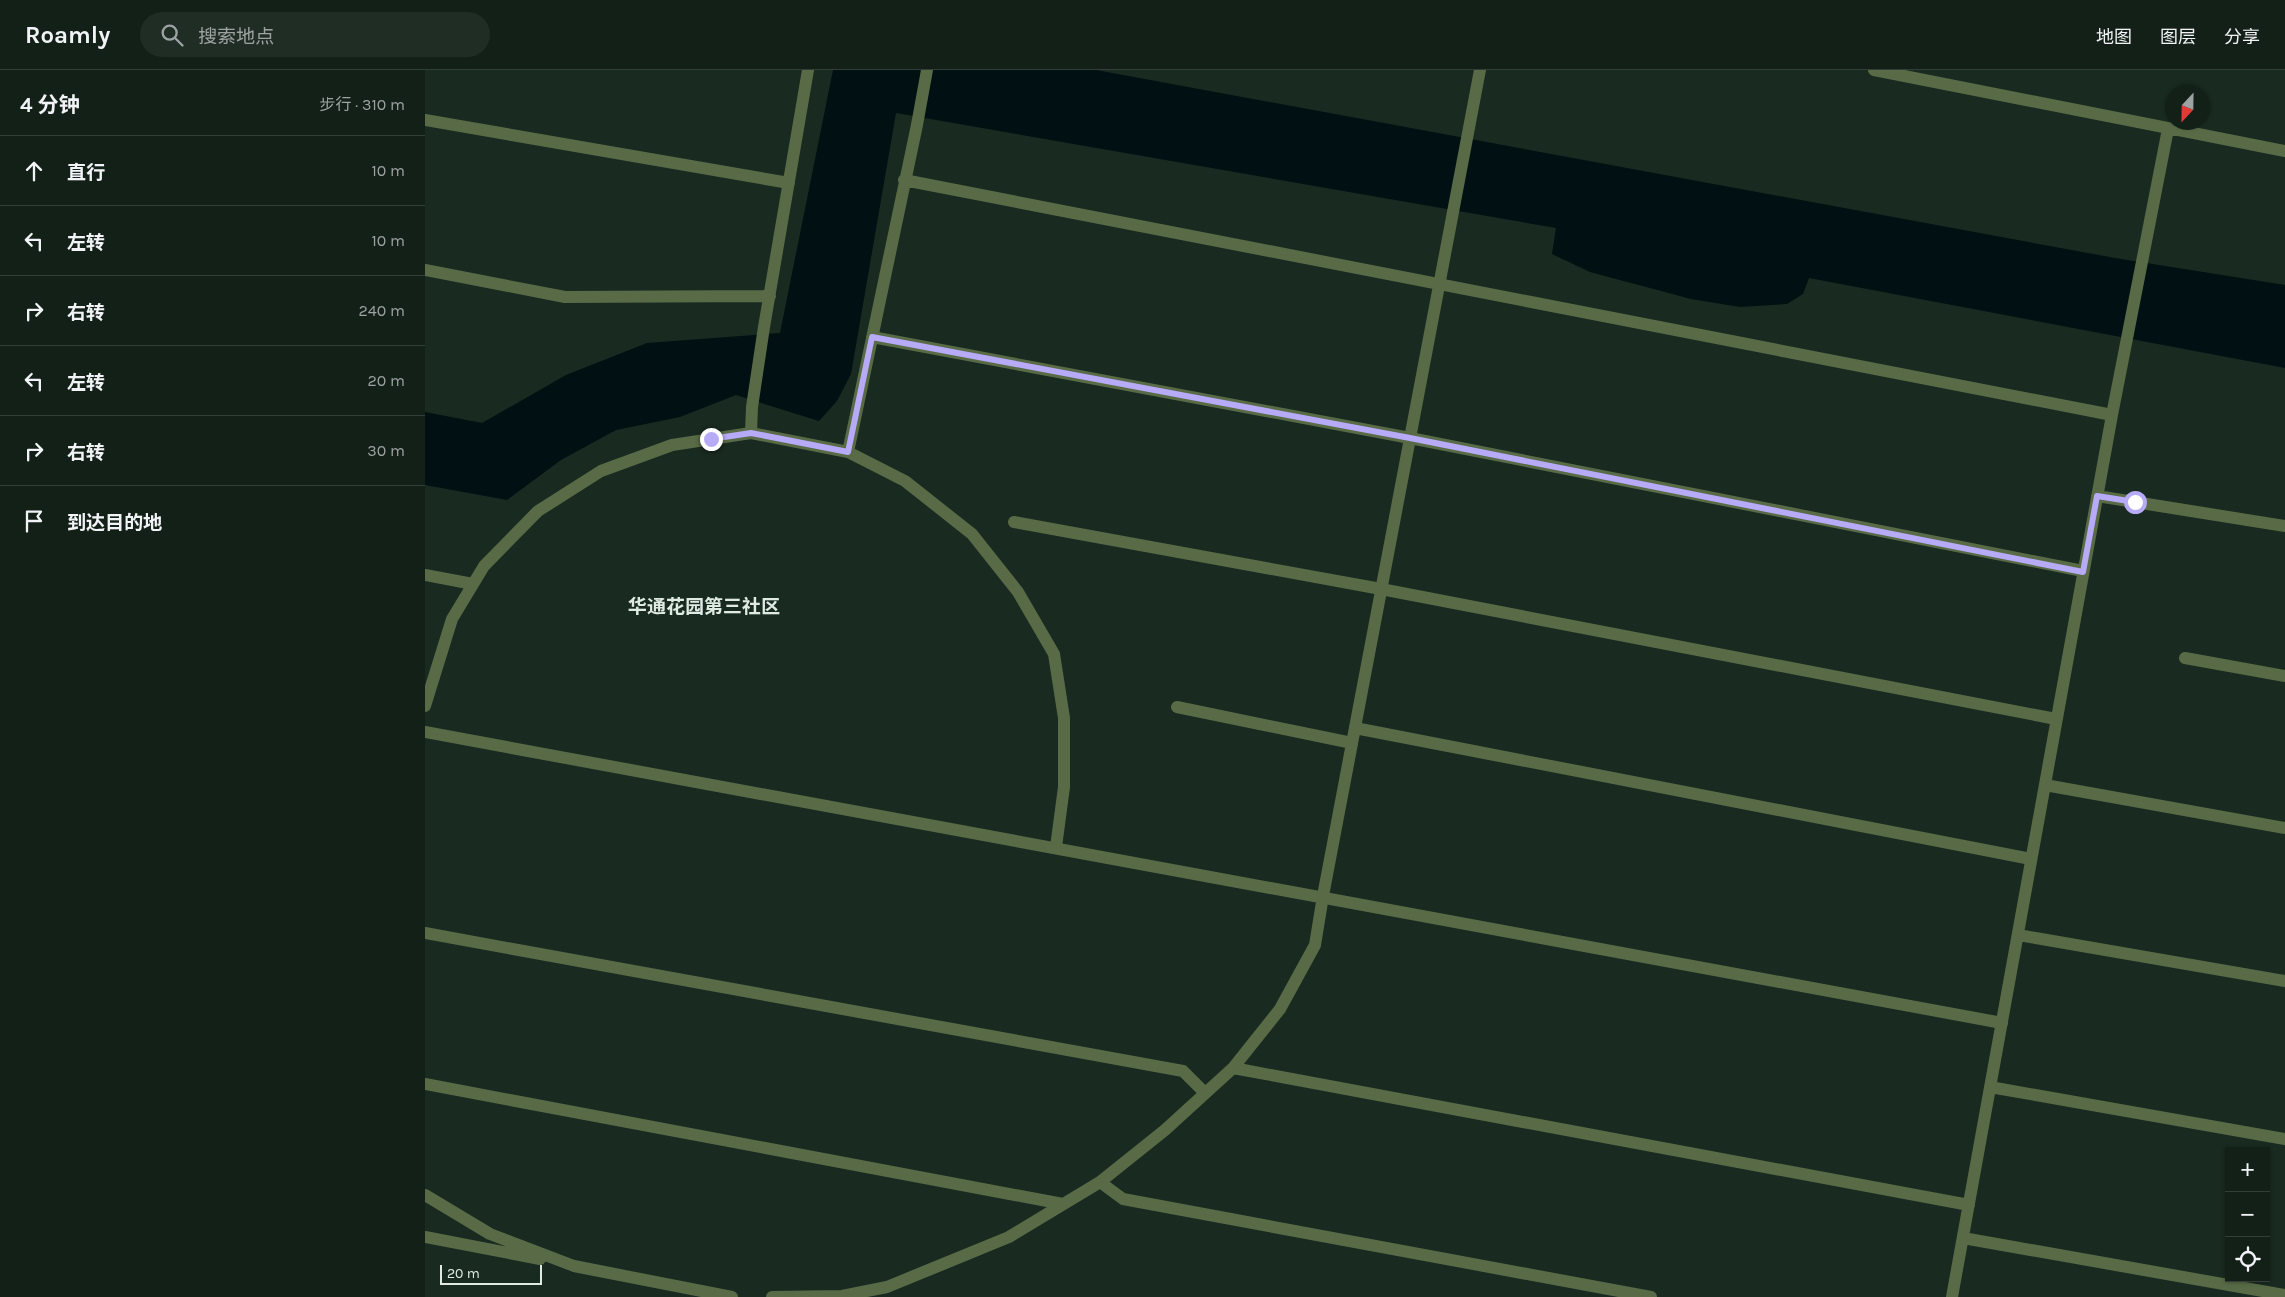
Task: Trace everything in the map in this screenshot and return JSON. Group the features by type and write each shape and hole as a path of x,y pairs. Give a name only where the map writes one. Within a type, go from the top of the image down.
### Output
{"street":[{"path":"751,433 752,406 764,328 807,70"},
{"path":"848,452 927,70"},
{"path":"772,1297 842,1296 886,1292 1009,1237 1099,1182 1165,1130 1233,1068 1280,1008 1315,945 1480,70"},
{"path":"1874,70 2165,127"},
{"path":"425,120 789,183"},
{"path":"1952,1297 2111,415 2168,130"},
{"path":"2178,130 2285,151"},
{"path":"905,180 2111,415"},
{"path":"425,270 565,297 770,296"},
{"path":"872,337 1410,438 2083,572"},
{"path":"425,706 452,619 484,566 537,511 601,471 672,444 751,433 848,452 905,481 972,534 1019,592 1054,654 1065,718 1064,787 1056,846"},
{"path":"2097,496 2285,526"},
{"path":"1014,522 1381,589 2057,718"},
{"path":"425,575 473,584"},
{"path":"2185,658 2285,676"},
{"path":"1177,707 1352,743"},
{"path":"1355,728 2031,859"},
{"path":"425,732 1056,846 2002,1023"},
{"path":"2045,785 2285,828"},
{"path":"425,932 1183,1071 1205,1093"},
{"path":"2018,935 2285,981"},
{"path":"1233,1068 1969,1205"},
{"path":"425,1084 1063,1204"},
{"path":"1990,1087 2285,1139"},
{"path":"1099,1182 1123,1200 1651,1297"},
{"path":"425,1194 490,1234 574,1266"},
{"path":"425,1237 732,1297"},
{"path":"1963,1238 2285,1295"}],"shaded area":[{"path":"833,70 1096,70 2115,258 2285,285 2285,368 1809,278 1803,294 1787,304 1740,307 1691,299 1590,272 1552,254 1556,228 896,113 851,374 837,401 819,421 736,395 680,417 616,430 561,460 507,500 425,485 425,412 482,423 566,375 647,343 780,333"}],"district":[{"name":"华通花园第三社区","path":"704,607"}],"route":[{"path":"711,439 751,433 848,452 872,337 1410,438 2083,572 2097,496 2135,502"}]}
